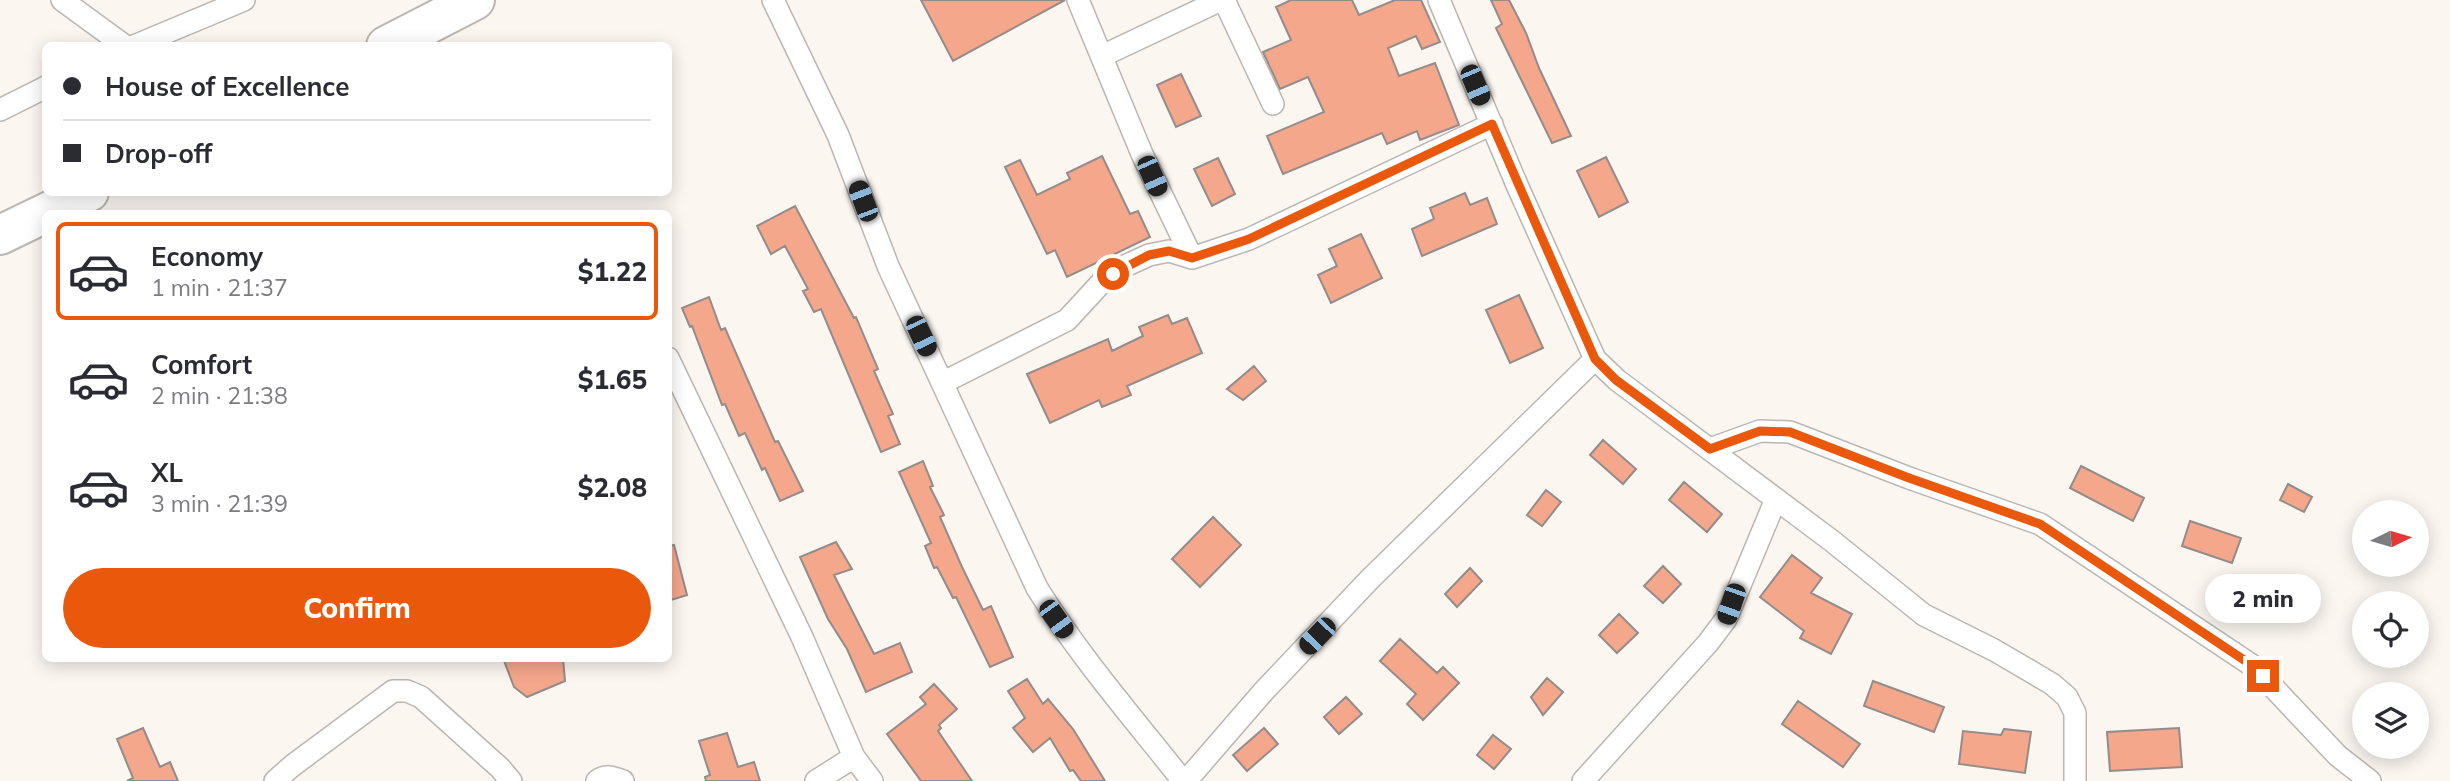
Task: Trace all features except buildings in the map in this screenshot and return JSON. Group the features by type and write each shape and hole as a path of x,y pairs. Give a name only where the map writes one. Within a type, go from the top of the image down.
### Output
{"highway":[{"path":"394,42 471,1"},
{"path":"52,210 81,196"},
{"path":"0,235 42,215"}],"street":[{"path":"62,0 120,42"},
{"path":"144,42 244,0"},
{"path":"773,0 838,135 888,266 1020,552 1044,598 1095,671 1185,781 1263,692 1370,579 1595,359"},
{"path":"1078,0 1147,165 1192,258"},
{"path":"1102,56 1222,0 1273,104"},
{"path":"1440,0 1595,359 1616,380 1776,499 1924,615 2022,665 2067,697 2075,713 2075,781"},
{"path":"0,110 42,89"},
{"path":"943,383 1068,320 1102,282 1125,266 1149,255 1169,251 1192,258 1249,239 1492,124"},
{"path":"672,366 802,637 854,757 872,781"},
{"path":"1710,449 1760,431 1790,432 2040,524 2253,666 2338,756 2370,781"},
{"path":"1583,781 1708,643 1726,619 1776,499"},
{"path":"275,781 393,691 407,691 421,697 511,781"},
{"path":"816,781 854,757"},
{"path":"597,781 605,776 623,781"}],"route":[{"path":"1113,274 1149,255 1169,251 1192,258 1249,239 1492,124 1595,359 1616,380 1710,449 1760,431 1790,432 2040,524 2253,666 2263,676"}]}
